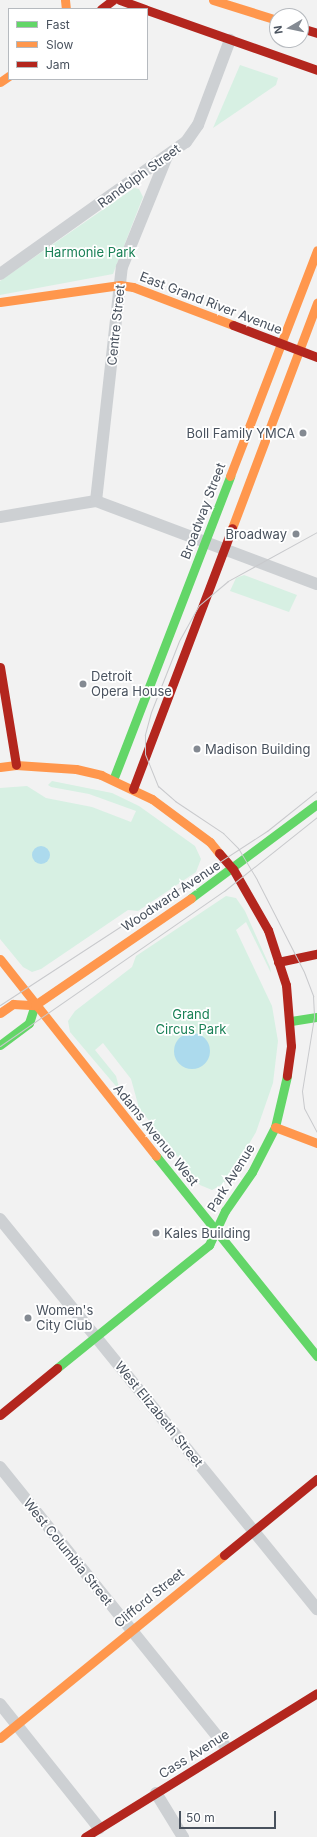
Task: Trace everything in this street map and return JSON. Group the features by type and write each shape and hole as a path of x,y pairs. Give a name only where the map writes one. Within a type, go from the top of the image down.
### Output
{"street":[{"path":"102,8 113,0"},
{"path":"120,0 143,8"},
{"path":"213,0 269,18"},
{"path":"148,10 317,70"},
{"name":"Randolph Street","path":"0,274 186,142 198,125 230,40"},
{"name":"Centre Street","path":"96,501 122,267 167,156"},
{"name":"Broadway Street","path":"113,780 317,250"},
{"name":"East Grand River Avenue","path":"0,302 120,285 133,287 317,357"},
{"path":"133,789 317,303"},
{"path":"0,517 96,501 317,584"},
{"path":"0,667 1,689 16,765"},
{"name":"Park Avenue","path":"0,767 16,765 76,769 113,780 152,799 210,842 233,869 268,930 286,985 291,1021 291,1046 286,1087 275,1127 252,1172 216,1228 209,1245 0,1415"},
{"name":"Woodward Avenue","path":"35,1005 233,869 317,804"},
{"path":"278,962 317,954"},
{"name":"Adams Avenue West","path":"0,959 35,1005 216,1228 317,1356"},
{"path":"0,1013 13,1004 35,1005 29,1023 0,1045"},
{"path":"291,1021 317,1017"},
{"path":"275,1127 317,1143"},
{"name":"West Elizabeth Street","path":"0,1219 317,1609"},
{"name":"West Columbia Street","path":"0,1467 227,1748"},
{"name":"Clifford Street","path":"0,1738 131,1629 317,1479"},
{"name":"Cass Avenue","path":"85,1837 317,1693"},
{"path":"0,1704 99,1828"},
{"path":"156,1793 183,1837"}],"green space":[{"path":"240,65 278,78 276,85 213,128"},
{"name":"Harmonie Park","path":"134,188 139,189 143,197 113,274 0,295 0,281"},
{"path":"244,575 297,595 289,612 230,591 236,578"},
{"path":"52,781 112,793 139,806 195,846 201,859 196,872 138,911 128,910 41,969 32,972 23,967 0,939 0,788 27,786 46,798 92,807 131,822 136,811 89,794 51,787 48,785"},
{"name":"Grand Circus Park","path":"226,896 236,898 245,911 270,967 271,973 246,922 236,930 272,1006 278,1041 273,1083 256,1132 234,1170 223,1184 212,1190 200,1185 139,1108 131,1079 103,1043 95,1050 116,1076 120,1091 70,1032 68,1021 75,1011 132,967 136,956"}],"water":[{"path":"41,846 47,849 50,855 47,861 41,864 35,861 32,855 35,849"},
{"path":"196,1033 205,1038 209,1044 209,1058 205,1064 196,1069 188,1069 179,1064 175,1058 174,1047 179,1038 185,1034"}],"tram line":[{"path":"317,532 228,581 199,605 179,641 151,712 145,735 145,754 158,786 175,801 223,833 238,848 257,880 304,972 313,996 314,1017 302,1091 304,1108 317,1132"},
{"path":"0,1005 267,831 317,791"},
{"path":"0,1046 224,891 317,817"}],"traffic: fast":[{"path":"113,780 230,476"},
{"path":"191,898 317,804"},
{"path":"0,1045 29,1023 35,1005"},
{"path":"291,1021 317,1017"},
{"path":"57,1368 209,1245 225,1211 252,1172 275,1127 287,1076"},
{"path":"156,1156 317,1356"}],"traffic: slow":[{"path":"65,0 66,8"},
{"path":"213,0 269,18"},
{"path":"0,82 8,77"},
{"path":"230,476 317,250"},
{"path":"0,302 120,285 133,287 233,325"},
{"path":"232,528 317,303"},
{"path":"0,767 16,765 76,769 101,775 152,799 210,842 219,853"},
{"path":"0,1013 13,1004 35,1005 191,898"},
{"path":"0,959 156,1156"},
{"path":"275,1127 317,1143"},
{"path":"0,1738 224,1555"}],"traffic: jam":[{"path":"102,8 113,0"},
{"path":"120,0 142,8"},
{"path":"148,10 317,70"},
{"path":"309,30 317,33"},
{"path":"233,325 317,357"},
{"path":"133,789 232,528"},
{"path":"0,667 16,765"},
{"path":"219,853 233,869 268,930 286,985 291,1046 287,1076"},
{"path":"278,962 317,954"},
{"path":"0,1415 57,1368"},
{"path":"224,1555 317,1479"},
{"path":"85,1837 317,1693"}],"place":[{"name":"Boll Family YMCA","path":"303,433"},
{"name":"Broadway","path":"296,534"},
{"name":"Detroit Opera House","path":"83,684"},
{"name":"Madison Building","path":"197,749"},
{"name":"Kales Building","path":"156,1233"},
{"name":"Women's City Club","path":"28,1318"}]}
